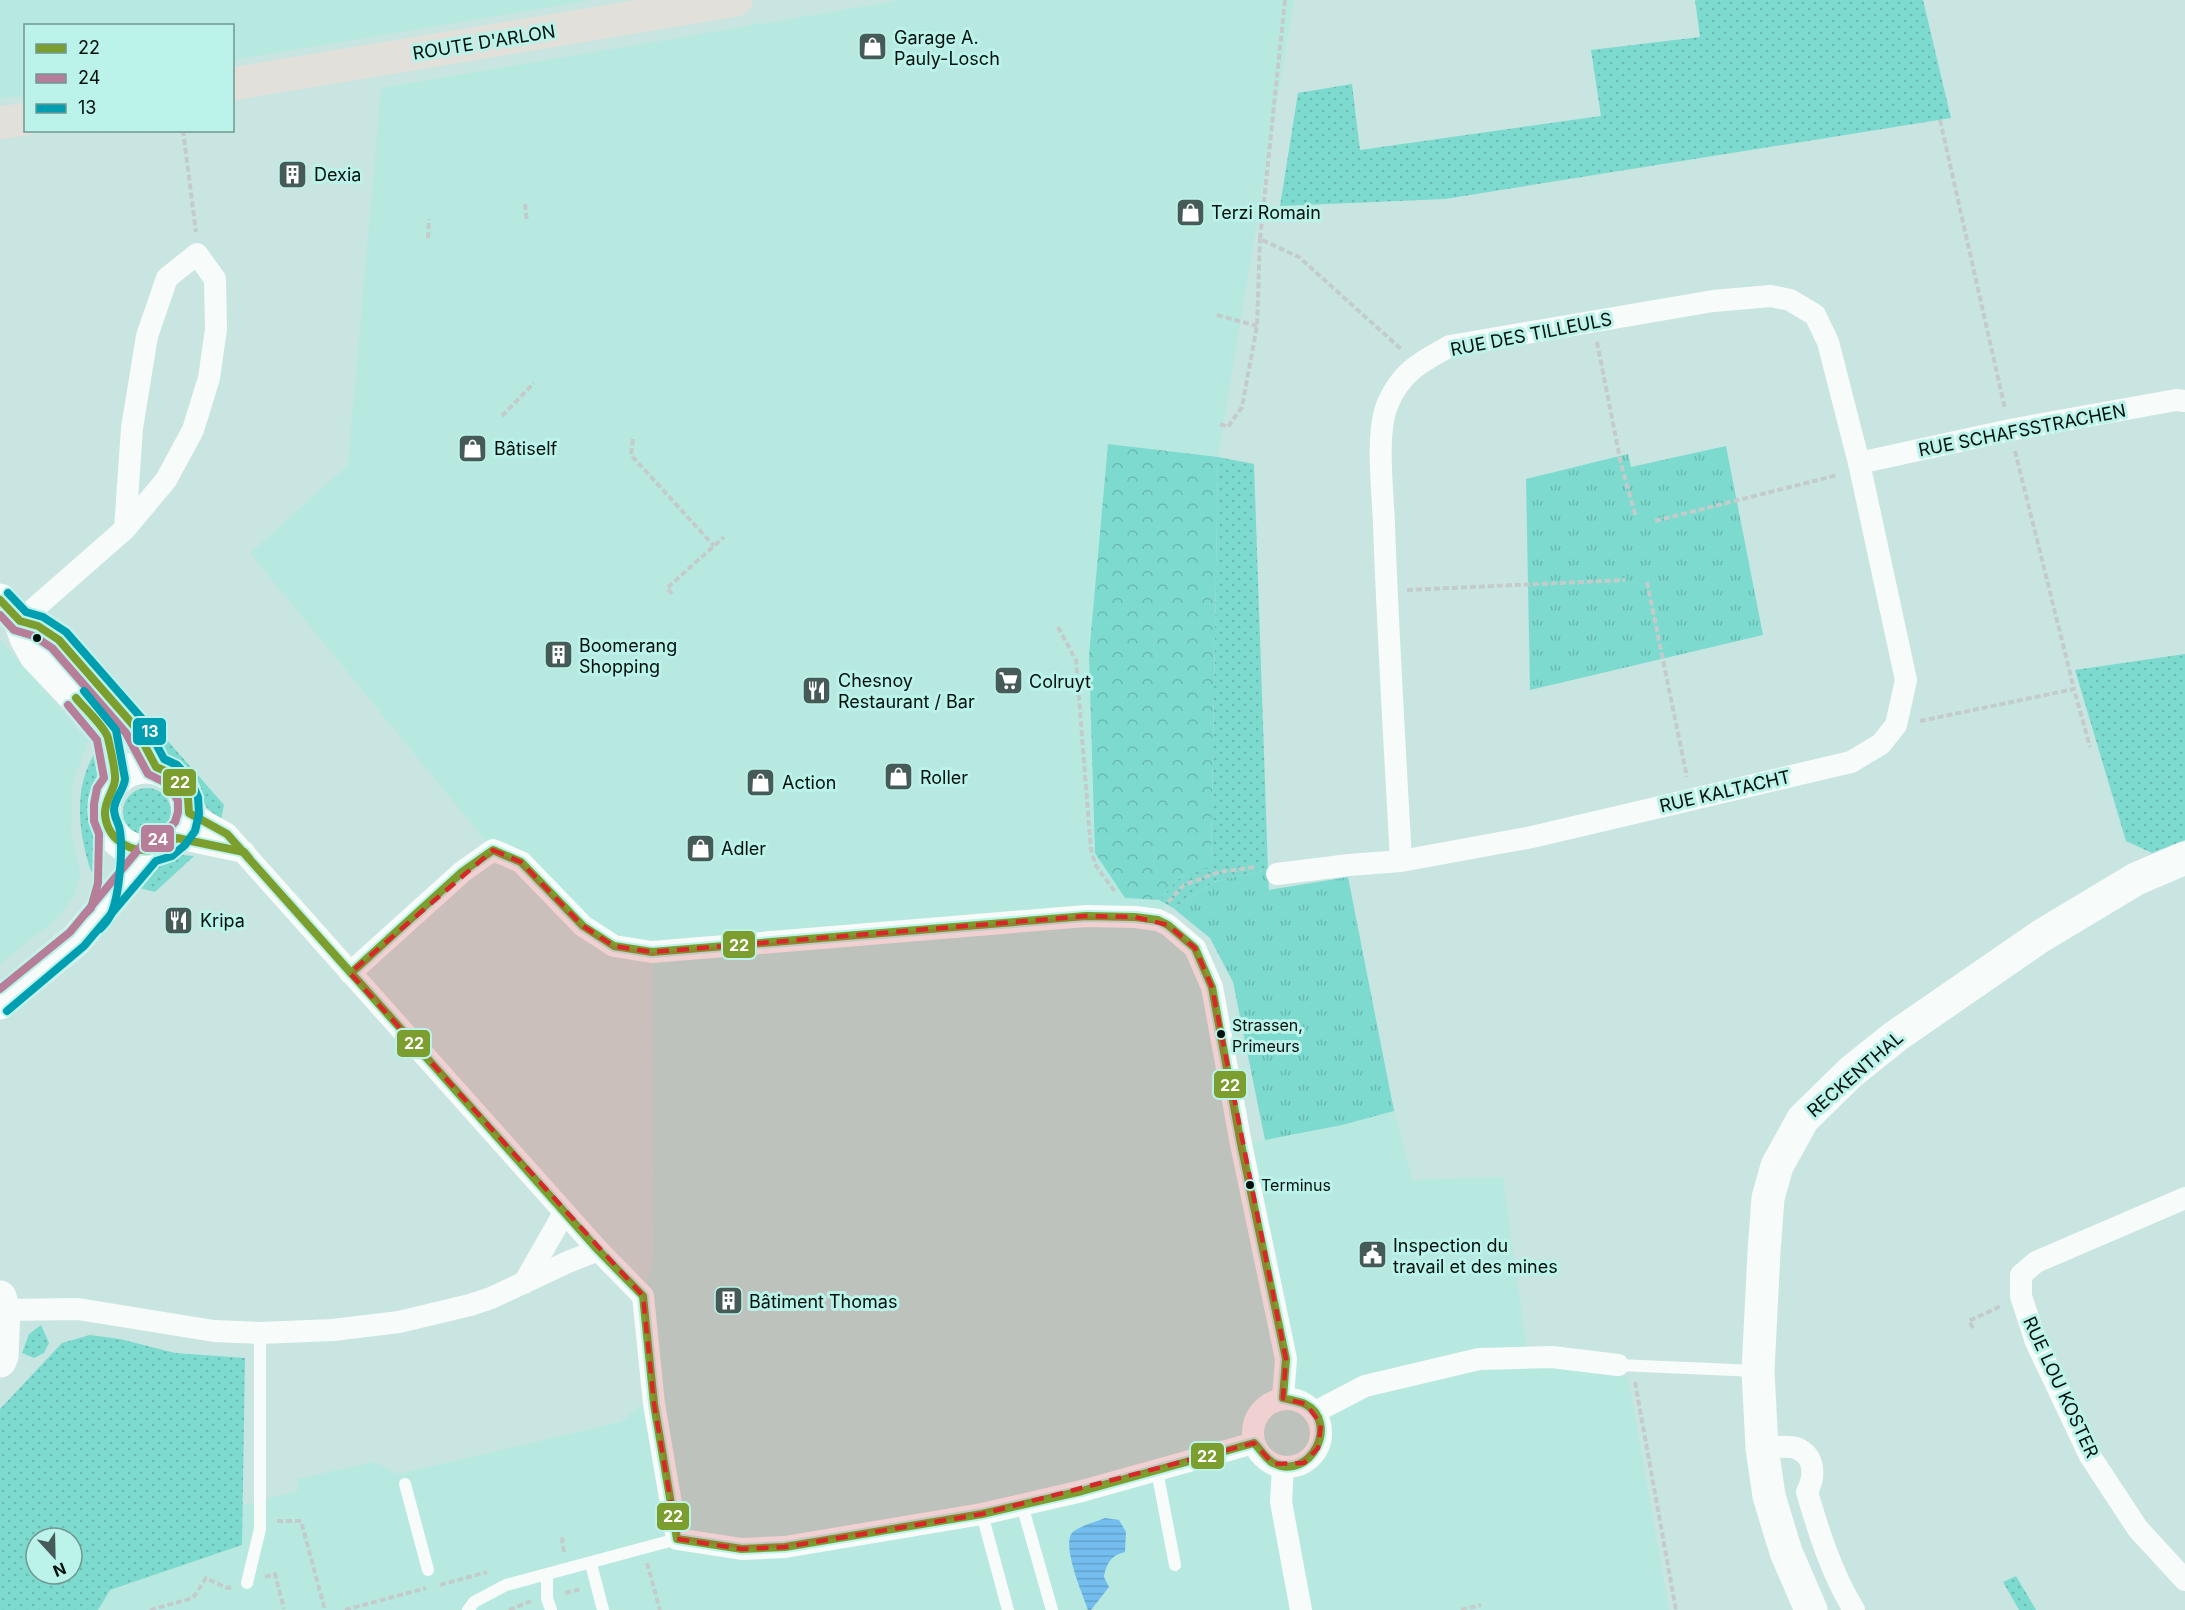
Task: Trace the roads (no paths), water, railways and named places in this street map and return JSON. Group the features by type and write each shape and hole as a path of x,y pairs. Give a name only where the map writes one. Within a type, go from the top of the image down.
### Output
{"main road":[{"name":"ROUTE D'ARLON","path":"234,84 736,0"},
{"path":"0,123 24,119"},
{"path":"10,611 59,640 135,727 156,767"},
{"path":"10,611 36,656 107,735 115,780"},
{"path":"0,1003 77,939 172,834 188,798 181,784 170,773 156,767 141,767 127,771 115,780 107,792 104,819 110,832 121,843 134,850 172,834"},
{"path":"100,913 108,885 110,832"},
{"name":"RECKENTHAL","path":"1811,1610 1786,1552 1769,1496 1762,1448 1758,1371 1768,1198 1777,1166 1803,1119 1851,1072 1896,1036 2041,936 2136,879 2185,858"},
{"path":"0,1361 2,1356 2,1304"}],"street":[{"path":"10,611 125,529 166,480 193,430 209,378 216,329 215,279 197,254 167,278 147,336 132,428 125,529"},
{"name":"RUE DES TILLEULS","path":"1401,861 1381,433 1387,405 1397,385 1416,364 1450,346 1713,302 1771,296 1790,300 1815,315 1828,342 1859,463"},
{"name":"RUE SCHAFSSTRACHEN","path":"1859,463 2010,430 2176,400 2185,401"},
{"name":"RUE KALTACHT","path":"1277,874 1401,861 1532,837 1851,762 1881,744 1896,725 1906,680 1859,463"},
{"path":"172,834 227,834 564,1213 643,1296 654,1404 677,1539 742,1549 784,1547 982,1514 1157,1471 1254,1443"},
{"path":"350,973 462,872 493,850 521,862 583,926 614,946 652,952 1086,916 1135,916 1158,920 1168,925 1195,948 1212,987 1241,1144 1286,1359 1283,1398"},
{"name":"RUE LOU KOSTER","path":"2185,1198 2036,1262 2021,1275 2021,1296 2036,1342 2090,1456 2138,1529 2185,1580"},
{"path":"524,1283 564,1213"},
{"path":"2,1304 78,1309 214,1331 260,1333 333,1330 399,1322 481,1302 598,1250"},
{"path":"1315,1412 1365,1386 1479,1359 1552,1357 1625,1366"},
{"path":"1283,1398 1295,1399 1306,1404 1315,1412 1321,1424 1322,1436 1318,1448 1304,1463 1282,1467 1263,1458 1254,1443 1252,1431 1260,1410 1269,1402 1283,1398"},
{"path":"1762,1448 1795,1448 1806,1455 1813,1467 1813,1480 1807,1492 1819,1533 1844,1593 1854,1610"},
{"path":"1282,1467 1281,1502 1301,1610"}],"lane":[{"path":"247,1583 260,1528 260,1333"},
{"path":"1625,1366 1758,1371"},
{"path":"1157,1471 1175,1565"},
{"path":"405,1484 428,1570"},
{"path":"1022,1505 1052,1610"},
{"path":"982,1514 1008,1610"},
{"path":"468,1610 474,1602 506,1585 591,1564 677,1539"},
{"path":"591,1564 603,1610"},
{"path":"547,1575 549,1604"}],"place":[{"name":"Garage A. Pauly-Losch","path":"873,47"},
{"name":"Dexia","path":"293,174"},
{"name":"Terzi Romain","path":"1190,212"},
{"name":"Bâtiself","path":"473,448"},
{"name":"Boomerang Shopping","path":"558,655"},
{"name":"Colruyt","path":"1008,681"},
{"name":"Chesnoy Restaurant / Bar","path":"817,690"},
{"name":"Roller","path":"899,777"},
{"name":"Action","path":"761,782"},
{"name":"Adler","path":"700,848"},
{"name":"Kripa","path":"179,920"},
{"name":"Strassen, Primeurs","path":"1221,1034"},
{"name":"Terminus","path":"1250,1185"},
{"name":"Inspection du travail et des mines","path":"1372,1255"},
{"name":"Bâtiment Thomas","path":"728,1301"}]}
